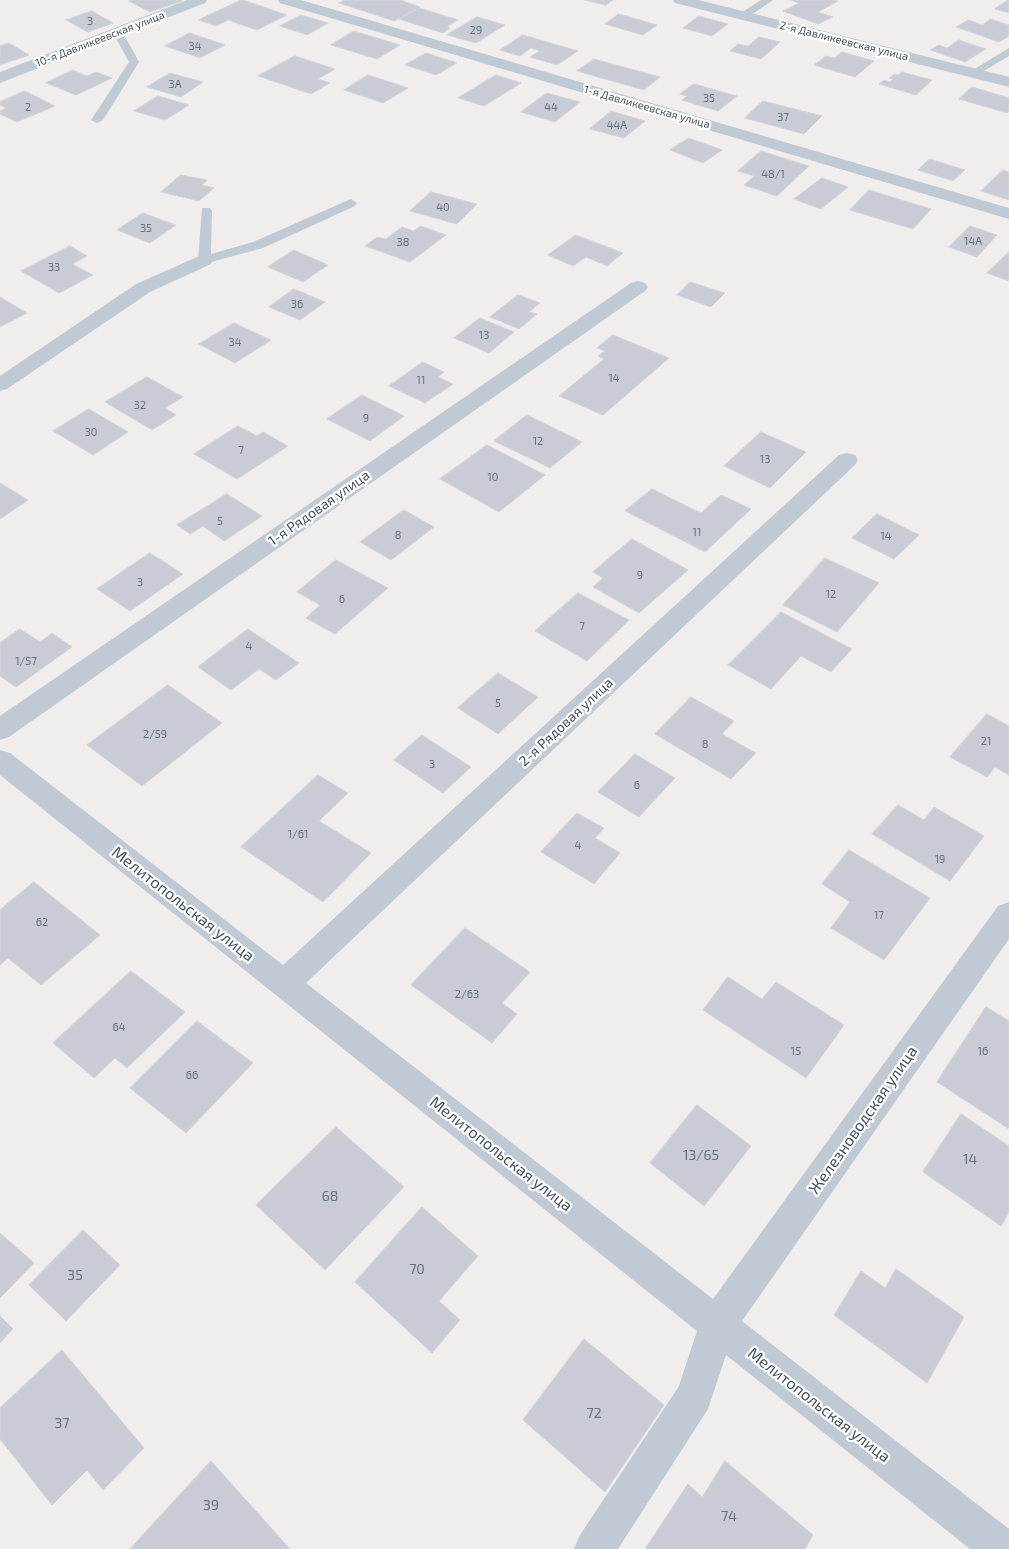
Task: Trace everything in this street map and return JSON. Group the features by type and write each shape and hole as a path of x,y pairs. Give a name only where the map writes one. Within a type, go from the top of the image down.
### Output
{"street":[{"name":"10-я Давликеевская улица","path":"0,78 200,0"},
{"name":"1-я Давликеевская улица","path":"285,0 1009,214"},
{"name":"2-я Давликеевская улица","path":"680,0 1009,82"},
{"path":"0,385 143,288 204,260"},
{"name":"1-я Рядовая улица","path":"0,730 638,287"},
{"name":"2-я Рядовая улица","path":"284,983 847,460"},
{"name":"Мелитопольская улица","path":"0,760 1002,1549"},
{"name":"Железноводская улица","path":"594,1549 695,1396 717,1325 1009,915"}],"lane":[{"path":"743,16 768,0"},
{"path":"97,120 134,62 118,33"},
{"path":"973,73 1009,51"},
{"path":"206,211 204,260 258,245 351,203"}],"building":[{"path":"241,0 287,15 257,30 228,20 216,26 199,20"},
{"path":"346,0 400,0 420,7 394,21 339,3"},
{"path":"585,0 613,0 606,5"},
{"path":"790,0 838,1 818,12 833,17 818,24 783,11 799,3"},
{"path":"1008,0 1009,13 995,9"},
{"path":"129,1 182,1 150,12"},
{"path":"420,8 458,20 446,27 450,28 443,33 399,19"},
{"path":"92,11 113,23 88,32 66,20"},
{"path":"619,14 657,25 643,35 605,24"},
{"path":"301,15 328,23 307,35 280,26"},
{"path":"699,16 728,24 712,36 683,28"},
{"path":"477,17 505,25 476,43 447,35"},
{"path":"991,19 1009,25 1009,36 999,42 956,27 968,20 982,25"},
{"path":"354,31 400,45 377,59 331,45"},
{"path":"190,33 225,45 200,58 165,46"},
{"path":"523,35 578,51 557,65 530,57 540,51 531,48 520,56 500,50"},
{"path":"759,37 780,42 761,59 730,51 738,44 748,46"},
{"path":"959,40 986,49 965,62 930,50 939,45 947,48"},
{"path":"9,43 29,55 0,65 0,46"},
{"path":"842,52 874,61 855,77 814,65 826,56 834,58"},
{"path":"426,53 457,63 436,75 405,65"},
{"path":"295,56 335,69 318,79 330,83 311,94 258,76"},
{"path":"594,59 660,77 644,90 577,71"},
{"path":"73,70 87,76 96,72 112,78 76,95 46,83"},
{"path":"902,72 932,80 916,95 879,84 884,80 890,82 893,79 889,78 894,74 898,75"},
{"path":"170,73 203,82 181,97 147,87"},
{"path":"368,75 408,88 383,103 344,90"},
{"path":"496,75 521,83 484,106 458,98"},
{"path":"694,84 737,96 718,111 682,100 687,96 680,94"},
{"path":"972,87 1009,98 1009,111 1007,113 959,99"},
{"path":"25,91 55,106 17,122 0,114 0,111 6,108 0,105 0,102"},
{"path":"547,93 580,102 555,122 521,112"},
{"path":"158,96 189,105 165,120 134,111"},
{"path":"763,101 822,116 804,134 745,118"},
{"path":"611,111 645,121 624,138 590,129"},
{"path":"689,138 722,150 703,163 670,150"},
{"path":"761,151 809,166 777,196 744,185 754,176 738,171"},
{"path":"930,159 965,170 953,181 918,170"},
{"path":"1003,170 1009,172 1009,200 981,191"},
{"path":"181,175 207,180 202,185 214,188 199,201 161,192"},
{"path":"822,178 848,187 821,209 794,199"},
{"path":"869,190 931,209 913,229 850,210"},
{"path":"431,192 477,204 457,224 410,211"},
{"path":"143,213 176,225 150,243 117,230"},
{"path":"421,226 446,235 410,262 365,246 377,237 386,239 402,227 413,231"},
{"path":"970,226 997,235 977,257 949,247"},
{"path":"576,235 623,253 607,266 586,257 573,266 548,255"},
{"path":"70,246 87,256 72,264 93,275 59,293 21,271"},
{"path":"294,250 328,265 303,282 268,267"},
{"path":"1009,252 1009,281 987,273"},
{"path":"690,282 725,293 711,307 677,295"},
{"path":"294,289 325,302 300,320 269,307"},
{"path":"518,295 540,303 529,312 537,314 519,329 490,317"},
{"path":"0,297 27,313 0,327"},
{"path":"480,318 514,332 489,353 454,338"},
{"path":"234,323 271,340 235,363 199,344"},
{"path":"613,335 669,358 603,415 559,396 604,359 598,356 605,351 597,348"},
{"path":"423,362 444,372 438,377 453,384 425,403 389,386"},
{"path":"147,377 183,397 165,408 176,415 152,430 105,402"},
{"path":"362,395 404,416 370,441 327,419"},
{"path":"89,409 128,432 93,455 53,431"},
{"path":"527,415 582,442 550,468 494,441"},
{"path":"238,426 257,436 263,432 288,446 237,479 194,454"},
{"path":"761,432 806,452 770,488 724,466"},
{"path":"487,445 545,475 499,512 440,479"},
{"path":"0,483 28,500 0,519"},
{"path":"652,489 701,513 721,495 751,509 705,552 625,511"},
{"path":"227,494 262,516 224,541 203,526 190,534 177,525"},
{"path":"404,510 434,527 391,560 360,542"},
{"path":"877,514 919,535 894,559 852,538"},
{"path":"632,539 688,570 639,613 593,587 603,578 593,572"},
{"path":"150,553 183,574 130,611 97,589"},
{"path":"825,558 879,583 837,632 783,605"},
{"path":"336,560 388,588 335,634 306,618 320,605 297,592"},
{"path":"578,593 629,620 587,661 535,631"},
{"path":"781,612 852,649 831,672 801,656 771,689 728,665"},
{"path":"20,629 40,642 52,633 72,647 16,687 0,676 0,643"},
{"path":"248,629 299,663 276,680 259,669 231,690 198,667"},
{"path":"498,673 538,697 498,734 458,708"},
{"path":"168,685 222,723 142,786 87,745"},
{"path":"691,697 734,721 722,734 756,753 731,779 655,734"},
{"path":"987,714 1009,726 1009,775 995,767 987,777 950,757"},
{"path":"422,735 471,767 443,793 394,760"},
{"path":"635,754 675,778 639,817 598,792"},
{"path":"318,775 348,793 319,821 371,853 323,902 241,847"},
{"path":"898,805 924,820 934,807 984,836 950,881 872,834"},
{"path":"577,813 604,828 595,838 620,853 594,884 541,852"},
{"path":"849,850 930,898 884,960 831,928 850,902 822,884"},
{"path":"34,882 100,935 41,985 8,958 0,965 0,910"},
{"path":"465,928 530,972 502,1003 517,1014 492,1043 411,985"},
{"path":"131,971 185,1012 127,1068 115,1058 94,1078 53,1043"},
{"path":"728,977 762,999 776,982 844,1025 806,1078 703,1010"},
{"path":"986,1007 1009,1021 1009,1129 937,1082"},
{"path":"197,1021 253,1063 186,1133 130,1088"},
{"path":"697,1105 751,1146 704,1206 650,1163"},
{"path":"961,1114 1009,1146 1009,1212 1001,1226 923,1172"},
{"path":"336,1127 404,1187 325,1270 256,1205"},
{"path":"422,1207 478,1256 439,1301 460,1320 432,1353 355,1282"},
{"path":"83,1230 120,1265 66,1321 29,1285"},
{"path":"0,1233 34,1263 0,1298"},
{"path":"896,1269 964,1317 927,1383 834,1315 861,1271 885,1288"},
{"path":"0,1316 13,1329 0,1343"},
{"path":"584,1339 664,1405 605,1492 523,1420"},
{"path":"62,1350 144,1448 103,1490 87,1470 52,1505 0,1439 0,1408"},
{"path":"211,1461 290,1549 130,1549"},
{"path":"725,1461 813,1535 805,1549 645,1549 688,1484 702,1497"}]}
